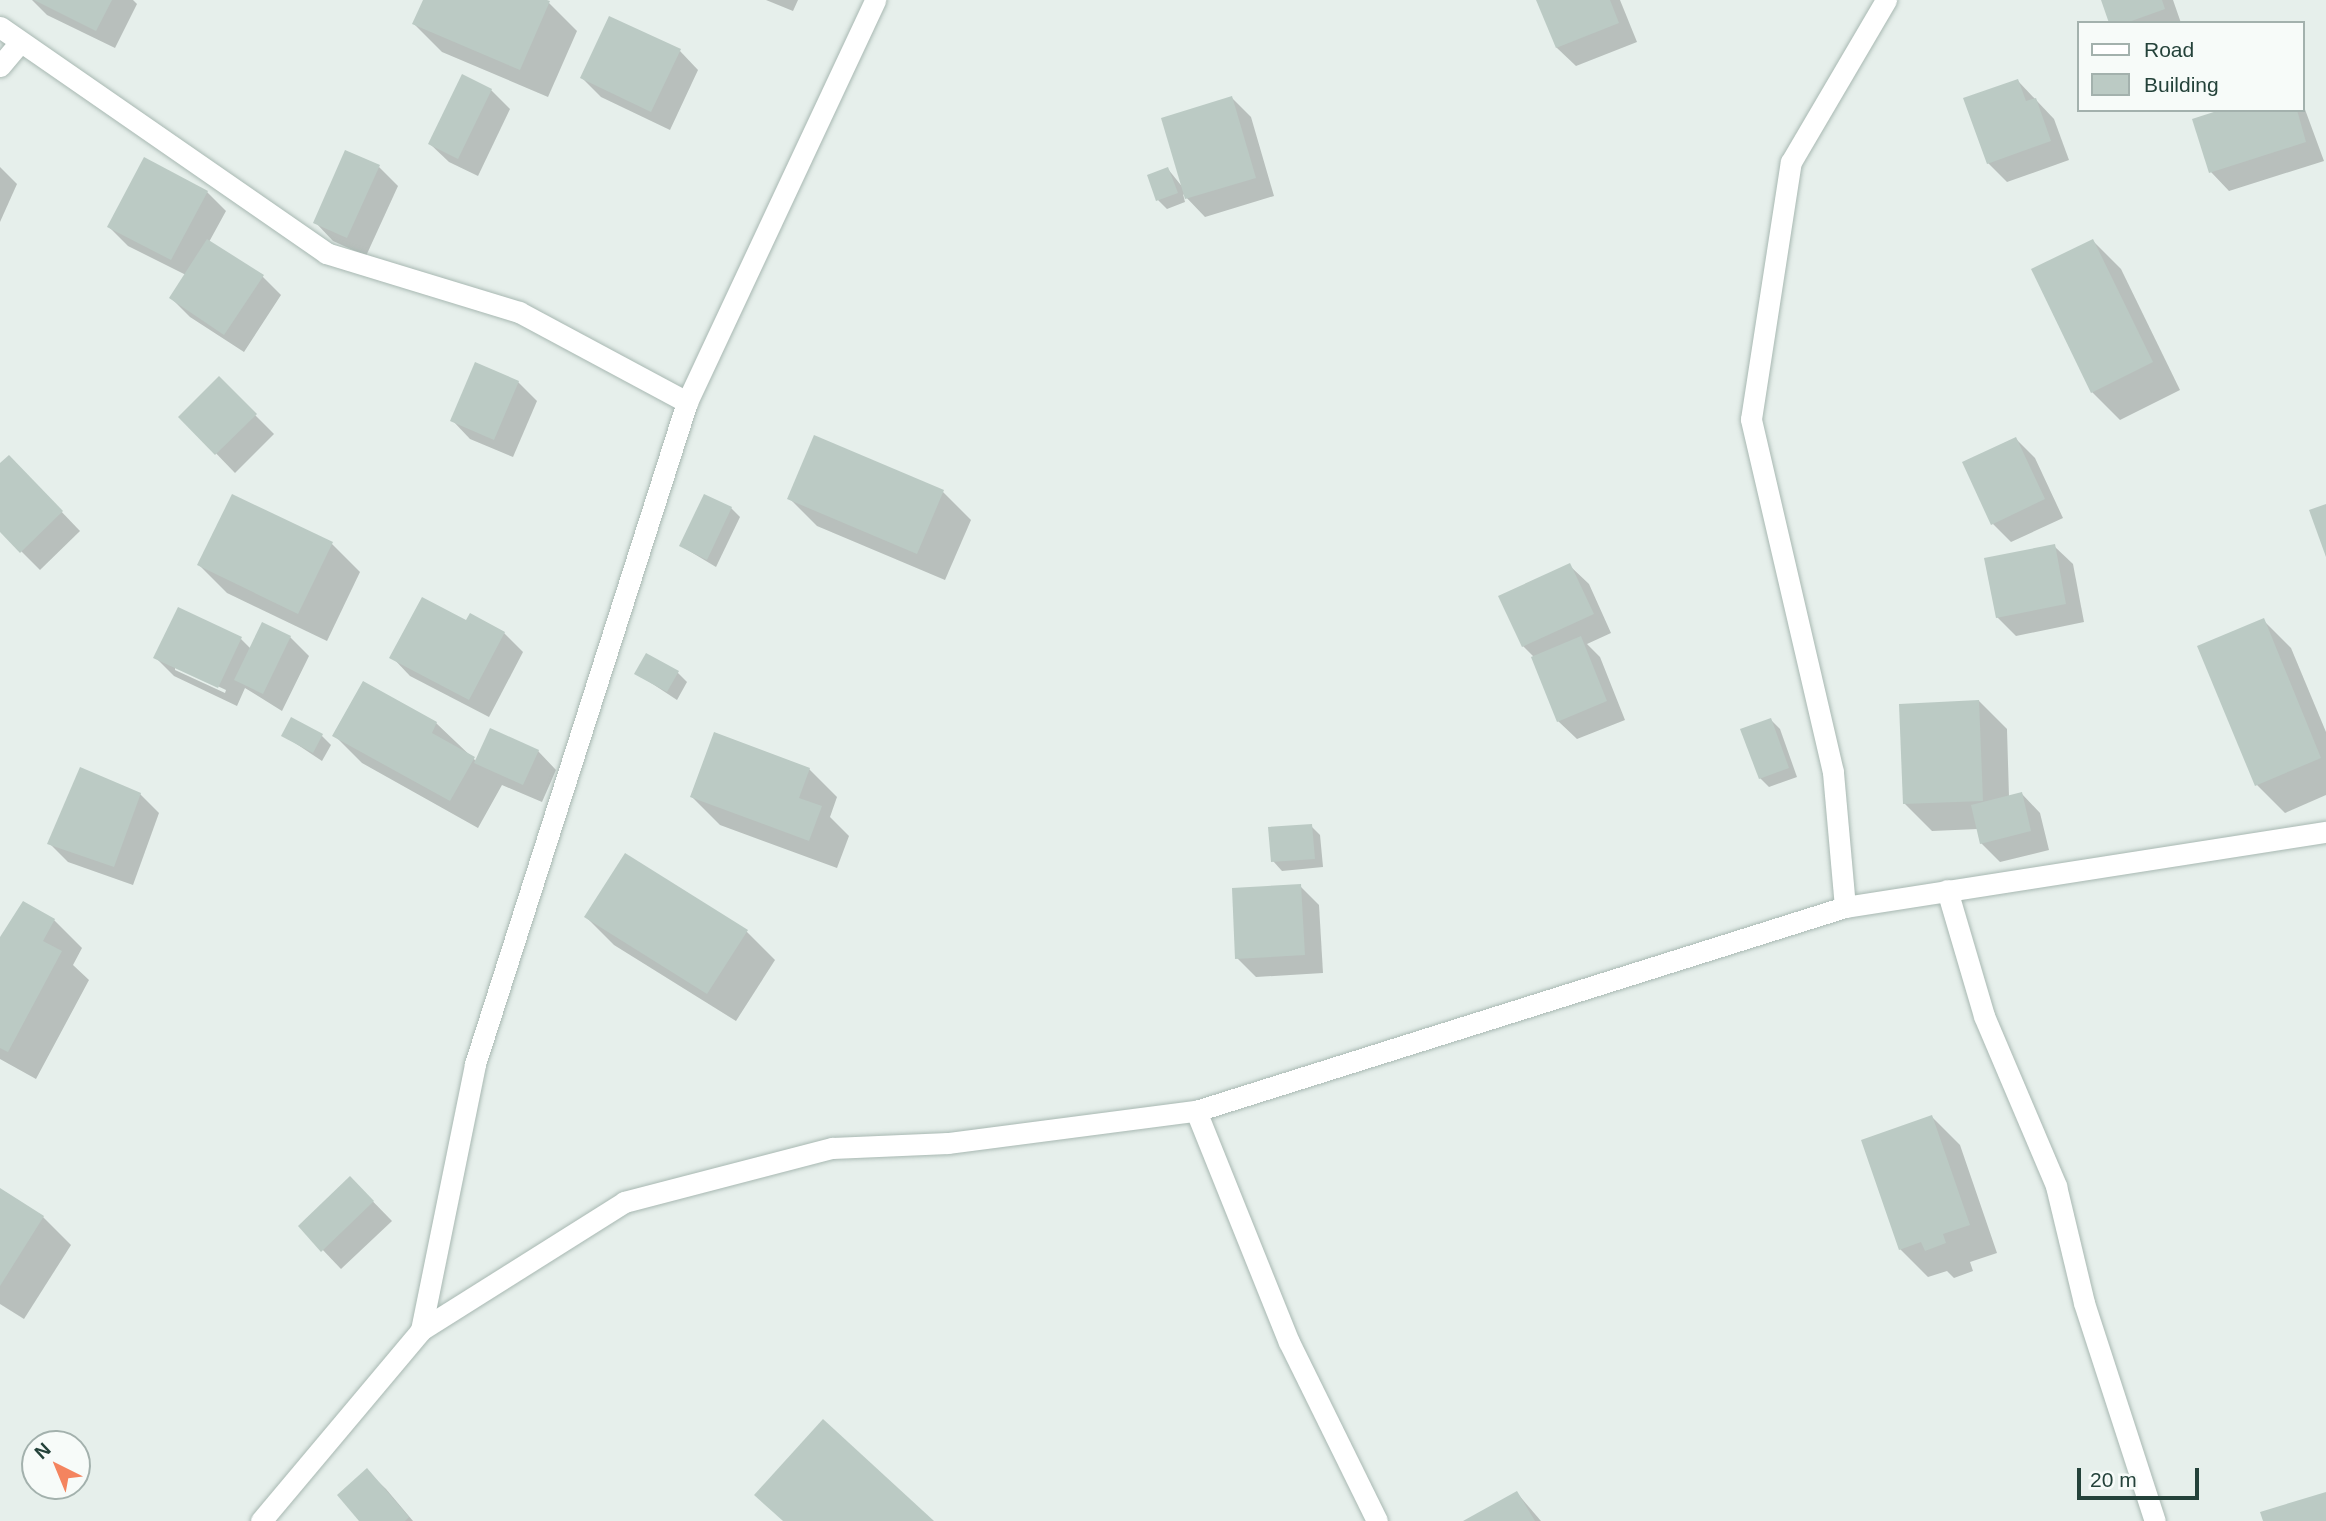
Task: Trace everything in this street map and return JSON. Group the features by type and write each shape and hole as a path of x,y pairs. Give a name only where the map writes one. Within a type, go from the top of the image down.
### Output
{"street":[{"path":"421,1330 475,1064 687,402 875,0"},
{"path":"1845,907 1833,772 1751,419 1791,162 1886,0"},
{"path":"0,27 327,253 519,312 687,402"},
{"path":"0,66 20,42"},
{"path":"261,1521 421,1330 624,1202 832,1148 948,1143 1195,1111 1845,907 2326,832"},
{"path":"1947,890 1984,1016 2056,1185 2084,1303 2155,1521"},
{"path":"1195,1111 1289,1342 1377,1521"}],"building":[{"path":"34,0 112,0 96,31"},
{"path":"423,0 550,1 520,70 412,24"},
{"path":"1536,0 1610,0 1619,23 1556,48"},
{"path":"2101,0 2162,0 2165,9 2132,21 2108,21"},
{"path":"609,16 681,49 651,112 580,78"},
{"path":"462,74 492,89 458,159 428,144"},
{"path":"2018,79 2026,101 2036,98 2051,141 1987,164 1963,98"},
{"path":"1232,96 1256,178 1185,199 1161,118"},
{"path":"2214,112 2298,112 2306,142 2209,173 2192,119"},
{"path":"345,150 380,165 347,238 313,223"},
{"path":"144,157 208,191 171,260 107,227"},
{"path":"1168,167 1178,193 1156,201 1147,175"},
{"path":"207,239 264,275 224,335 169,298"},
{"path":"2093,239 2153,362 2091,393 2031,269"},
{"path":"475,362 519,381 494,440 450,421"},
{"path":"219,376 257,414 215,455 178,417"},
{"path":"814,435 944,490 917,554 787,499"},
{"path":"2016,437 2045,499 1991,525 1962,462"},
{"path":"9,455 63,511 20,553 0,532 0,463"},
{"path":"232,494 333,542 298,614 197,565"},
{"path":"704,494 732,507 707,560 679,546"},
{"path":"2326,504 2326,557 2309,510"},
{"path":"2055,544 2066,604 1996,618 1984,558"},
{"path":"1570,563 1594,614 1522,647 1498,596"},
{"path":"422,597 466,620 470,613 505,632 469,700 389,658"},
{"path":"178,607 242,637 218,688 153,658"},
{"path":"2264,618 2321,758 2255,786 2197,646"},
{"path":"262,622 291,636 263,694 234,680"},
{"path":"1581,636 1607,701 1557,722 1531,657"},
{"path":"646,653 679,671 667,692 634,674"},
{"path":"363,681 437,722 432,733 475,757 450,801 332,736"},
{"path":"1979,700 1983,801 1903,804 1899,704"},
{"path":"291,717 323,734 313,753 281,736"},
{"path":"1771,718 1789,768 1759,779 1740,729"},
{"path":"490,728 539,750 523,785 474,763"},
{"path":"714,732 810,768 799,798 822,806 809,841 690,797"},
{"path":"80,767 141,793 114,867 47,844"},
{"path":"2022,792 2031,831 1980,844 1971,805"},
{"path":"1312,824 1315,859 1271,862 1268,827"},
{"path":"625,853 748,930 707,994 584,917"},
{"path":"1301,884 1305,955 1235,959 1232,888"},
{"path":"23,901 55,919 43,941 62,951 8,1052 0,1048 0,937"},
{"path":"1932,1115 1970,1225 1943,1234 1946,1243 1925,1251 1921,1242 1899,1250 1861,1140"},
{"path":"350,1176 374,1201 321,1252 298,1226"},
{"path":"0,1188 44,1216 0,1286"},
{"path":"823,1419 934,1521 783,1521 754,1495"},
{"path":"367,1468 409,1517 405,1521 359,1521 337,1495"},
{"path":"1517,1491 1535,1521 1463,1521"},
{"path":"2326,1492 2326,1521 2263,1521 2260,1512"}]}
